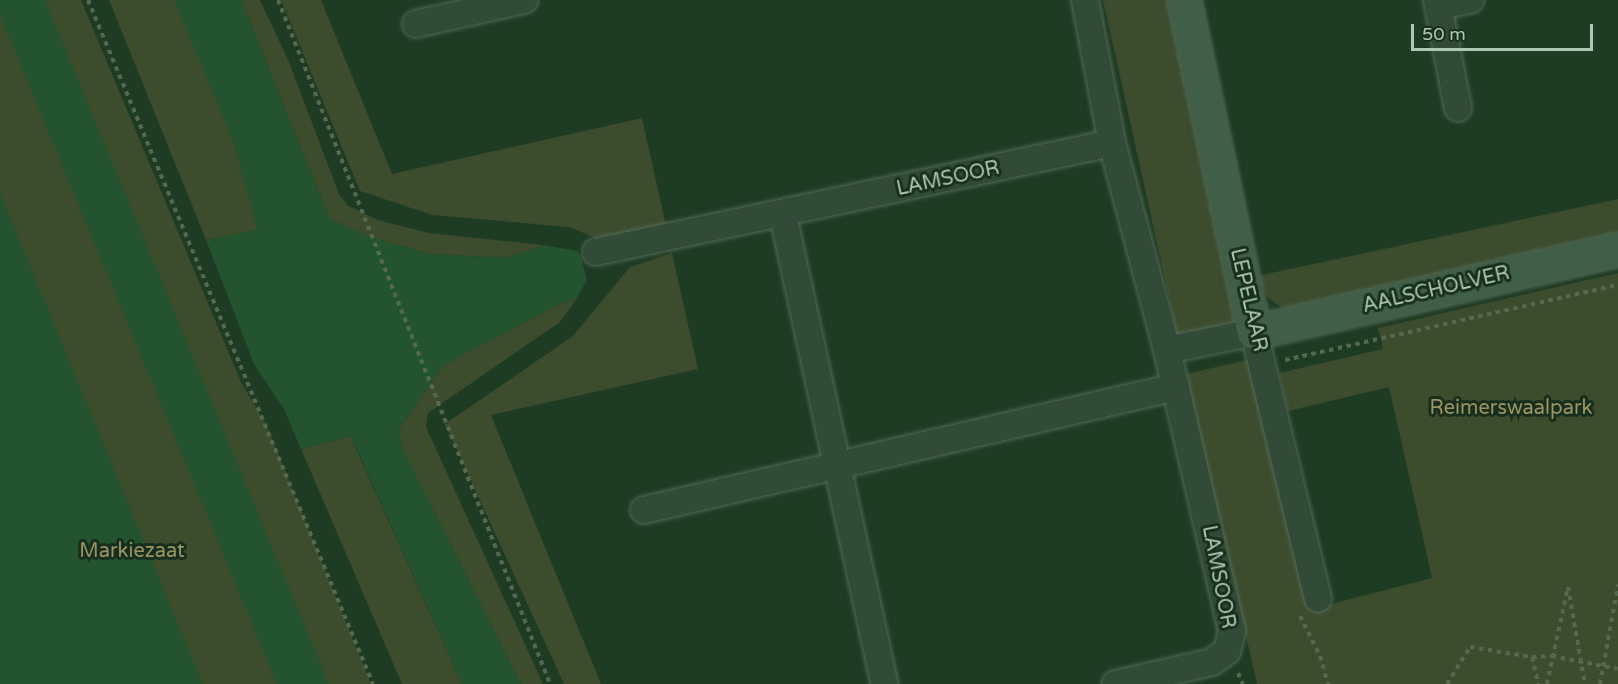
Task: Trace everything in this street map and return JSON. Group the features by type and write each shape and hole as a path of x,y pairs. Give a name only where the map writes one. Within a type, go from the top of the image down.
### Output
{"street":[{"path":"416,24 524,0"},
{"name":"LAMSOOR","path":"1085,0 1112,143 1167,350 1232,631 1227,651 1212,662 1115,684"},
{"name":"LEPELAAR","path":"1184,0 1254,332 1264,365 1318,598"},
{"path":"1458,108 1438,3 1470,0"},
{"name":"LAMSOOR","path":"596,252 783,215 1112,143"},
{"path":"783,215 884,684"},
{"name":"AALSCHOLVER","path":"1254,332 1618,249"},
{"path":"1167,350 1254,332"},
{"path":"644,510 1176,387"}],"path":[{"path":"88,0 373,684"},
{"path":"278,0 360,214 550,684"},
{"path":"1264,365 1618,285"},
{"path":"1600,684 1618,585"},
{"path":"1547,684 1568,587 1585,684"},
{"path":"1318,598 1295,607 1320,656 1328,684"},
{"path":"1448,684 1470,647 1532,657 1552,656 1618,669"},
{"path":"1532,657 1539,684"}],"green space":[{"name":"Markiezaat","path":"0,0 81,0 241,382 267,426 371,684 0,684"},
{"path":"109,0 174,0 179,6 235,145 258,230 206,240"},
{"path":"241,0 260,0 289,62 339,194 348,206 378,220 429,233 544,245 506,258 430,254 367,236 330,219"},
{"path":"281,0 321,0 392,174 642,118 669,239 603,241 569,227 432,215 360,191"},
{"path":"1103,0 1168,0 1237,325 1178,338"},
{"path":"1618,199 1618,237 1284,309 1268,298 1257,276"},
{"path":"672,253 698,369 491,415 601,684 564,684 445,424 573,336 630,267"},
{"name":"Reimerswaalpark","path":"1618,273 1618,684 1257,684 1186,374 1251,359 1307,608 1331,604 1432,578 1389,387 1288,411 1279,373 1383,349 1378,328"},
{"path":"577,298 560,322 428,413 426,427 543,684 521,684 402,448 398,431 442,366 559,304"},
{"path":"351,436 462,684 402,684 301,449"}],"shaded area":[{"path":"0,0 45,0 329,684 277,684 0,15"},
{"path":"174,0 241,0 330,219 367,236 430,254 506,258 544,245 577,251 581,257 587,280 577,298 559,304 442,366 398,431 402,448 521,684 462,684 351,436 301,449 284,409 254,364 206,240 257,230 235,145"},
{"path":"0,193 203,684 0,684"}]}
